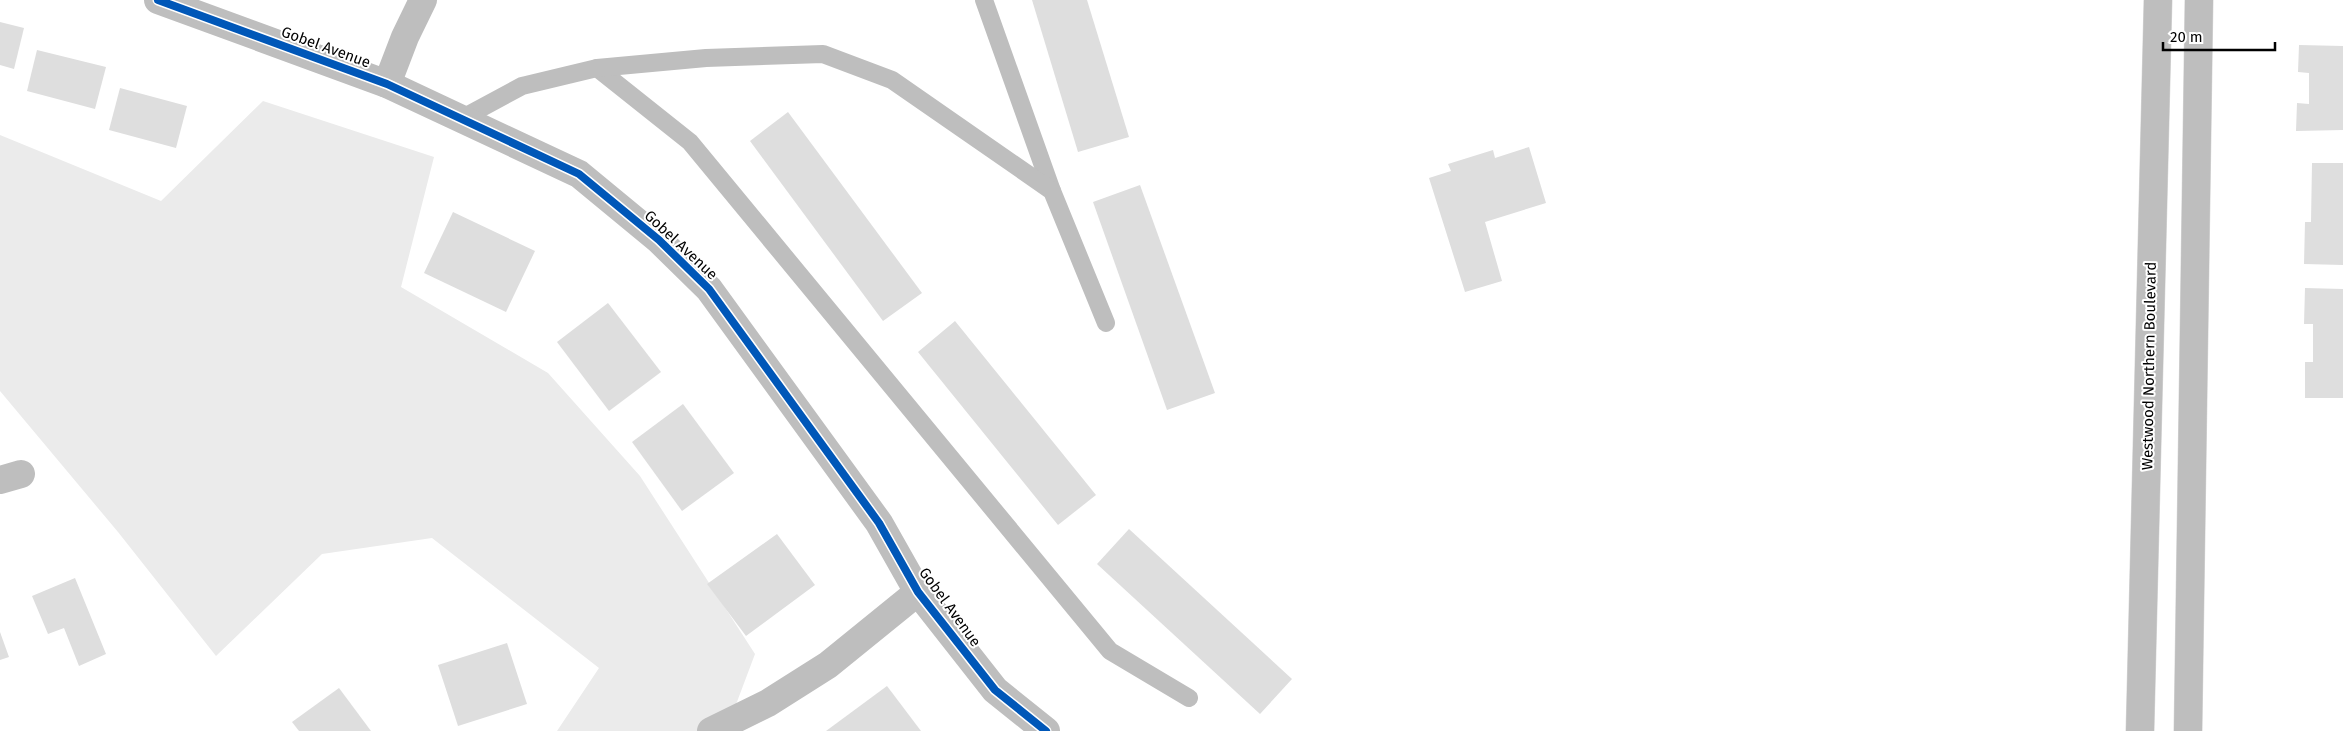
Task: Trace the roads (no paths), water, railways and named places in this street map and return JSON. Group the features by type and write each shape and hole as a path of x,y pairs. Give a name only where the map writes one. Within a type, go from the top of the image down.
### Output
{"street":[{"name":"Gobel Avenue","path":"158,0 387,84 459,120 579,174 659,240 709,289 879,523 918,592 995,690 1046,731"},
{"path":"387,84 405,37 423,0"},
{"name":"Westwood Northern Boulevard","path":"2140,731 2158,0"},
{"path":"2188,731 2200,0"},
{"path":"711,731 768,704 828,665 918,592"}],"lane":[{"path":"984,0 1052,192 1106,323"},
{"path":"459,120 522,86 597,68 706,58 823,54 892,80 1052,192"},
{"path":"597,68 690,142 1110,651 1189,698"}]}
